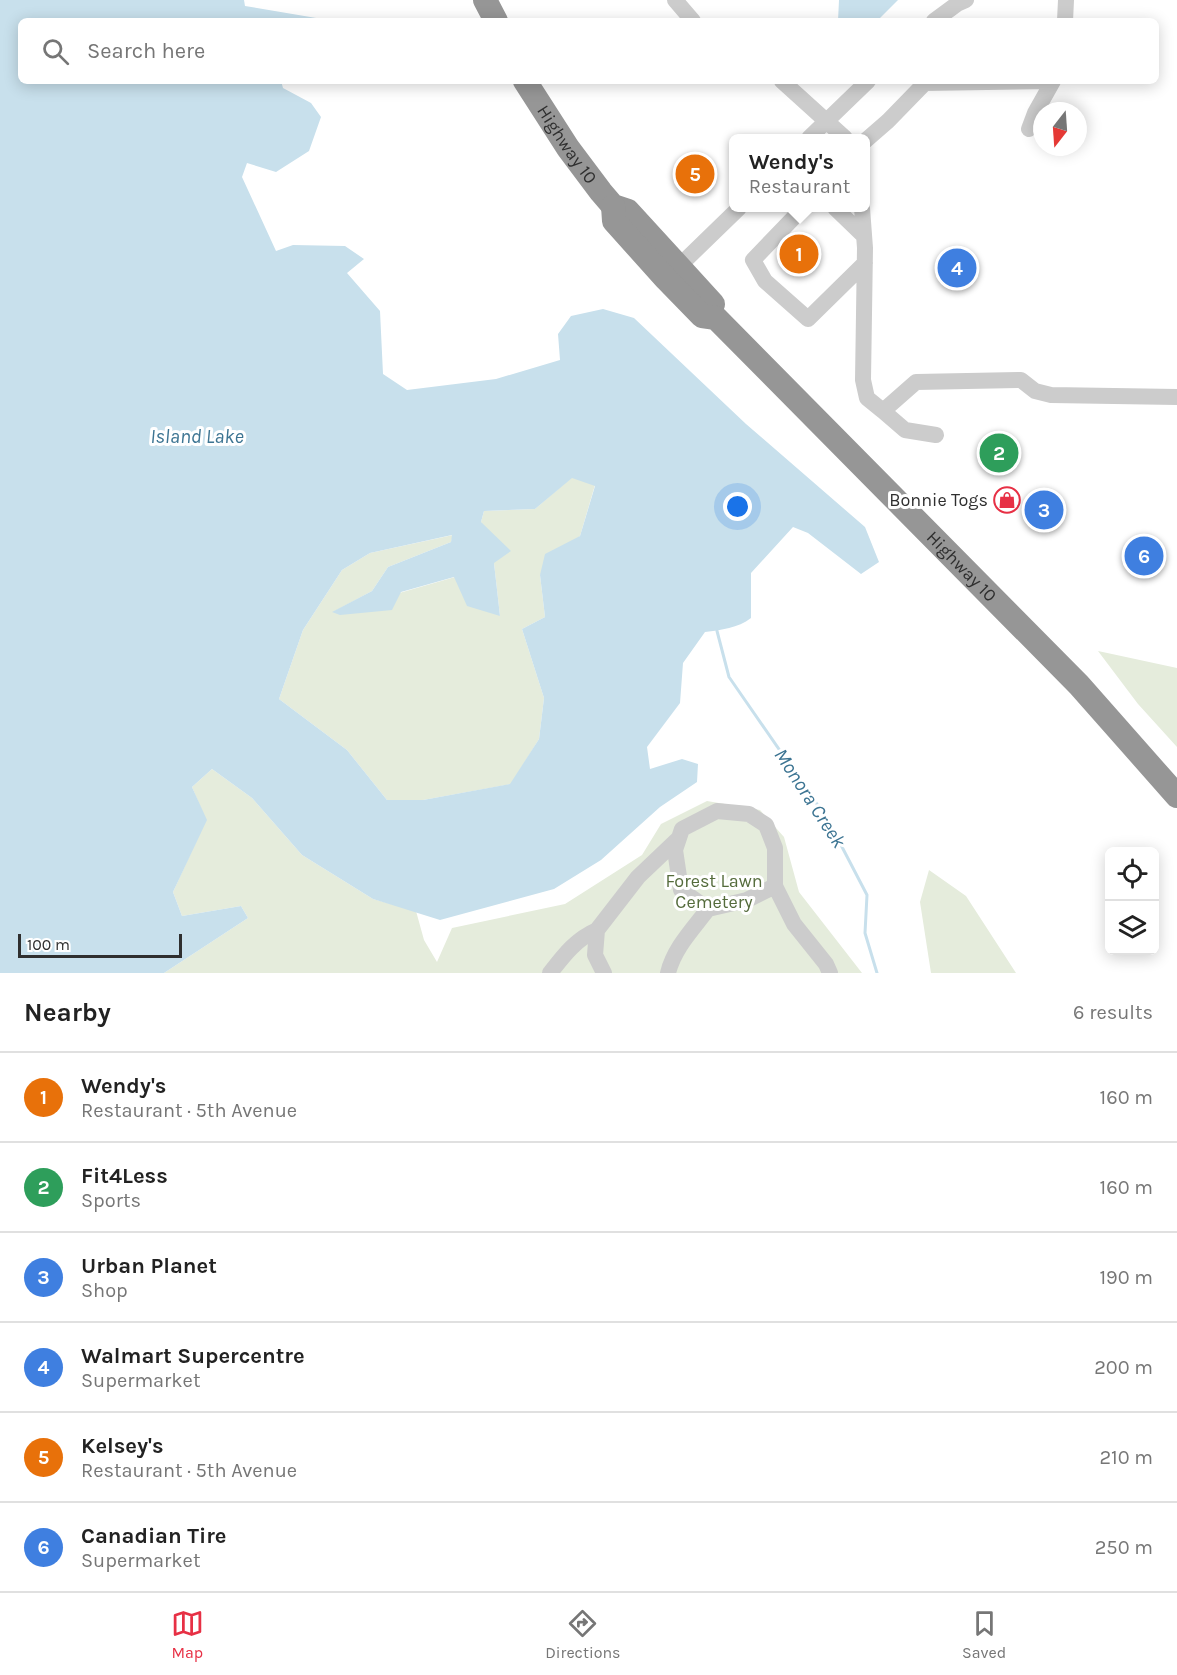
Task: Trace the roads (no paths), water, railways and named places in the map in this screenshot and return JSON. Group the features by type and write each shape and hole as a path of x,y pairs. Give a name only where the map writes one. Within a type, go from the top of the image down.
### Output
{"highway":[{"path":"485,0 494,18"},
{"name":"Highway 10","path":"527,84 568,148 613,206 628,211 672,273 714,304 716,318 1079,686 1177,796"}],"street":[{"path":"675,0 690,18"},
{"path":"938,18 966,0"},
{"path":"1065,18 1066,0"},
{"path":"785,84 841,134"},
{"path":"813,134 865,84"},
{"path":"870,137 924,84"},
{"path":"1029,129 1051,84"},
{"path":"672,273 733,212"},
{"path":"798,212 753,260 765,281 808,319 865,262"},
{"path":"840,212 864,236"},
{"path":"862,212 865,262 863,380 867,398 905,430 936,435"},
{"path":"883,411 916,382 946,380 1021,380 1035,391 1051,395 1177,397"},
{"path":"708,909 681,890 675,850 682,829 717,811 749,814 766,825 775,848 775,886 794,924 826,964 830,973"},
{"path":"550,973 578,941 597,930 638,877 679,838"},
{"path":"668,973 681,943 708,909 747,900 775,886"},
{"path":"597,930 596,955 604,973"}],"water":[{"name":"Island Lake","path":"0,0 244,0 245,6 316,18 18,18 18,84 282,84 283,88 311,103 321,117 309,151 276,172 247,163 242,177 276,251 293,245 345,246 364,259 347,273 380,311 383,374 407,390 496,379 560,360 558,334 571,316 603,309 634,318 746,424 865,527 879,562 861,574 808,533 793,527 751,573 751,618 735,626 705,632 683,663 680,703 647,747 650,769 682,759 698,764 697,782 660,807 601,860 554,889 440,920 373,899 302,855 252,798 212,769 192,787 207,820 173,892 182,916 241,906 248,918 164,973 0,973","holes":["572,478 595,486 580,536 545,554 540,575 545,617 522,629 544,698 539,739 510,784 423,800 387,800 347,750 279,699 303,630 342,570 370,553 452,535 451,542 388,567 372,591 332,612 340,615 392,610 401,592 454,577 467,606 500,616 494,563 511,551 481,522 484,511 535,509"]},
{"path":"839,0 898,0 880,18 838,18"}],"waterway":[{"name":"Monora Creek","path":"717,631 729,677 828,820 867,895 865,933 877,973"}],"place":[{"name":"Kelsey's","path":"695,174"},
{"name":"Wendy's","path":"799,254"},
{"name":"Walmart Supercentre","path":"957,268"},
{"name":"Fit4Less","path":"999,453"},
{"name":"Bonnie Togs","path":"1007,500"},
{"name":"Urban Planet","path":"1044,510"},
{"name":"Canadian Tire","path":"1144,556"}],"park label":[{"name":"Forest Lawn Cemetery","path":"714,891"}]}
